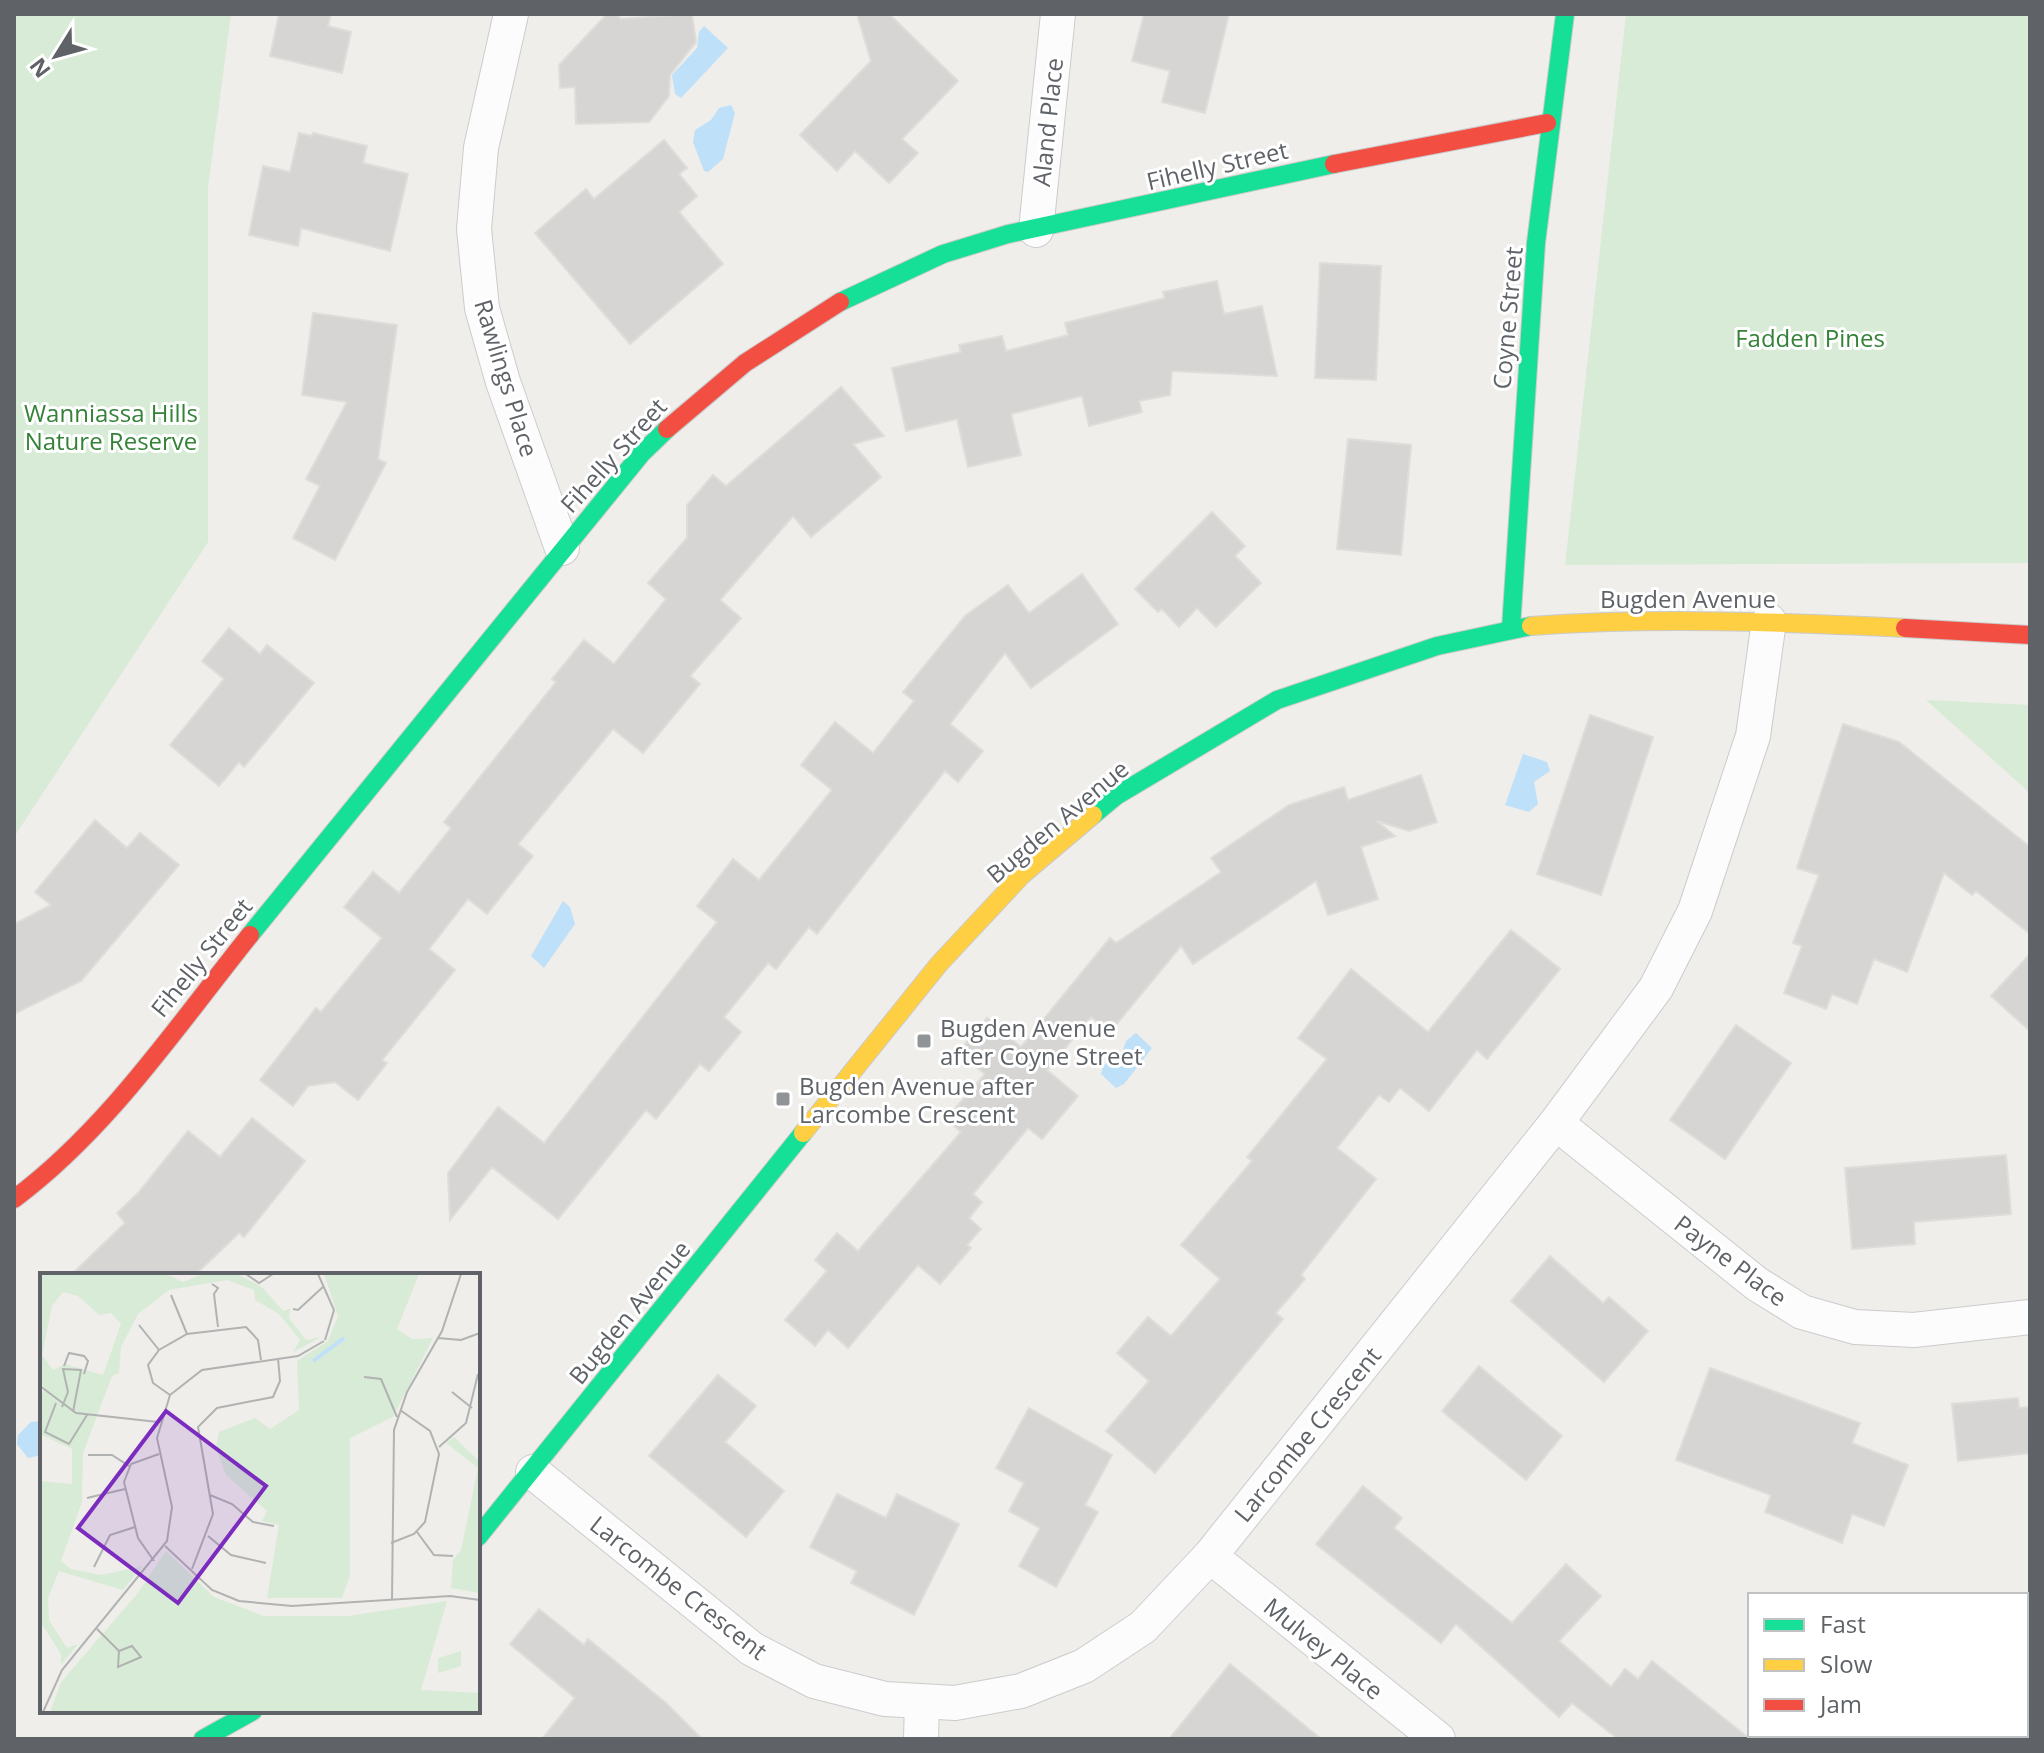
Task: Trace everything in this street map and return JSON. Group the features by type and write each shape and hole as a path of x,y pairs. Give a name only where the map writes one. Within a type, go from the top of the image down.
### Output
{"street":[{"name":"Rawlings Place","path":"511,14 481,148 474,229 482,308 503,382 562,548"},
{"name":"Aland Place","path":"1036,230 1058,14"},
{"name":"Coyne Street","path":"1511,628 1516,479 1547,123 1565,14"},
{"name":"Fihelly Street","path":"14,1199 37,1182 98,1123 562,548 651,444 677,418 764,347 855,294 943,254 1036,230 1449,138 1547,123"},
{"name":"Bugden Avenue","path":"480,1535 931,975 1022,875 1116,796 1277,700 1437,646 1511,628 1589,622 1769,621 2030,635"},
{"name":"Larcombe Crescent","path":"533,1472 752,1649 814,1681 885,1699 955,1703 1021,1691 1084,1666 1143,1627 1210,1556 1556,1123 1656,988 1695,911 1753,736 1769,621"},
{"name":"Payne Place","path":"1556,1123 1757,1284 1802,1312 1855,1327 1914,1330 2030,1317"},
{"name":"Mulvey Place","path":"1210,1556 1438,1739"},
{"path":"921,1739 922,1702"},
{"path":"203,1739 249,1713"}],"green space":[{"name":"Wanniassa Hills Nature Reserve","path":"14,14 231,14 208,188 208,542 14,837"},
{"name":"Fadden Pines","path":"1626,14 2030,14 2030,563 1565,565"},
{"path":"1926,700 2030,705 2030,793"}],"water":[{"path":"704,26 728,48 681,98 675,94 672,75 697,48 699,32"},
{"path":"731,105 735,113 723,159 708,172 704,171 693,142 695,130 711,120 719,108"},
{"path":"1523,754 1547,762 1550,771 1534,782 1538,804 1529,812 1505,805"},
{"path":"563,901 570,907 575,924 544,968 531,956"},
{"path":"1136,1033 1152,1048 1124,1084 1116,1088 1101,1074 1103,1066 1123,1050 1126,1041"},
{"path":"40,1421 40,1455 28,1458 17,1444 18,1435 31,1422"}],"building":[{"path":"279,14 331,14 328,26 351,32 342,73 270,56"},
{"path":"607,14 616,14 621,19 692,14 696,42 670,75 669,96 649,122 576,124 575,87 560,88 559,65"},
{"path":"857,14 889,14 958,81 902,139 918,153 889,183 855,151 837,171 800,135 871,61"},
{"path":"1144,14 1229,14 1205,113 1162,102 1170,71 1132,61"},
{"path":"299,133 312,136 313,133 367,146 363,163 408,174 390,251 301,228 298,246 249,235 263,166 290,172"},
{"path":"664,140 687,168 679,174 697,196 679,212 723,264 630,344 535,233 586,189 594,199"},
{"path":"1320,263 1381,266 1376,380 1315,378"},
{"path":"1217,281 1224,314 1262,306 1277,376 1172,371 1170,395 1139,401 1142,412 1089,426 1082,396 1011,414 1021,455 968,467 957,419 906,431 892,368 961,352 959,345 1002,336 1006,351 1068,335 1065,323 1165,298 1163,292"},
{"path":"313,313 397,325 378,459 386,463 335,560 293,538 320,486 306,479 347,402 302,395"},
{"path":"841,387 884,436 853,444 881,477 811,537 793,516 720,600 741,618 690,676 700,684 643,753 613,729 518,844 533,856 487,914 468,899 429,949 455,970 382,1060 387,1063 358,1100 335,1082 308,1086 293,1106 260,1080 316,1008 321,1012 382,938 344,907 373,872 399,893 451,828 444,822 556,682 552,679 584,640 614,664 666,599 648,583 687,538 687,505 713,475 726,486"},
{"path":"1348,439 1411,445 1401,555 1337,549"},
{"path":"1212,512 1245,546 1235,556 1261,583 1216,627 1197,608 1179,627 1162,609 1158,612 1135,589"},
{"path":"1082,574 1118,624 1031,688 1005,653 950,724 983,751 958,782 945,771 817,934 809,927 776,969 768,963 724,1017 741,1032 709,1071 700,1064 656,1119 646,1110 558,1219 492,1167 450,1220 448,1173 498,1107 544,1143 717,922 697,906 733,859 759,880 832,790 801,765 835,722 873,753 914,701 903,692 965,616 1008,585 1029,613"},
{"path":"229,628 260,654 267,645 314,683 244,767 239,762 219,786 170,745 224,679 202,661"},
{"path":"1590,715 1653,737 1601,895 1537,874"},
{"path":"1843,724 1899,742 2030,847 2030,934 1976,891 1972,895 1944,873 1907,972 1874,959 1857,1004 1832,994 1826,1009 1784,993 1802,946 1793,943 1819,875 1797,868"},
{"path":"1421,775 1437,822 1409,831 1377,821 1395,836 1361,847 1378,899 1328,915 1316,881 1193,964 1181,946 1110,1032 1091,1017 1047,1070 1078,1096 1042,1139 1028,1128 973,1194 982,1202 969,1218 981,1229 967,1245 971,1248 940,1284 918,1265 848,1348 828,1330 815,1346 785,1320 827,1271 815,1260 837,1233 858,1251 961,1132 946,1119 985,1074 958,1052 987,1018 1021,1047 1110,938 1116,943 1221,872 1211,858 1289,805 1344,787 1348,800"},
{"path":"95,820 127,848 140,833 179,865 81,981 14,1014 14,924 51,905 35,892"},
{"path":"1511,930 1560,969 1487,1059 1477,1050 1429,1111 1400,1088 1389,1102 1379,1095 1337,1148 1376,1179 1301,1275 1305,1279 1276,1313 1283,1319 1155,1473 1106,1431 1149,1381 1117,1353 1148,1317 1171,1336 1220,1279 1181,1245 1252,1161 1247,1157 1327,1059 1298,1038 1351,969 1428,1032"},
{"path":"2030,954 2030,1031 1991,996"},
{"path":"1736,1025 1791,1063 1725,1159 1670,1120"},
{"path":"252,1118 305,1161 244,1237 239,1233 197,1273 73,1273 125,1223 117,1213 139,1192 188,1131 220,1157"},
{"path":"2006,1155 2011,1214 1914,1222 1915,1244 1852,1249 1845,1168"},
{"path":"1550,1256 1603,1303 1609,1297 1648,1331 1604,1382 1511,1301"},
{"path":"1479,1366 1562,1436 1526,1480 1442,1411"},
{"path":"1710,1368 1860,1423 1852,1443 1908,1465 1884,1526 1852,1514 1842,1543 1765,1512 1771,1495 1676,1460"},
{"path":"718,1375 756,1406 725,1442 784,1491 746,1537 649,1456"},
{"path":"2018,1398 2019,1408 2030,1407 2030,1453 1958,1461 1952,1404"},
{"path":"1029,1408 1112,1455 1085,1505 1098,1512 1056,1587 1019,1566 1040,1528 1009,1511 1024,1483 996,1468"},
{"path":"1363,1486 1402,1518 1394,1528 1512,1623 1566,1564 1601,1596 1559,1641 1611,1687 1625,1669 1638,1679 1652,1661 1750,1739 1618,1739 1572,1703 1559,1717 1456,1624 1441,1643 1316,1544"},
{"path":"837,1494 886,1518 897,1494 959,1524 914,1615 851,1583 857,1571 810,1547"},
{"path":"539,1609 584,1645 588,1639 666,1703 702,1739 542,1739 575,1698 510,1644"},
{"path":"1230,1664 1321,1739 1169,1739"}],"traffic: fast":[{"path":"1511,628 1536,243 1565,14"},
{"path":"840,302 943,254 1008,234 1334,164"},
{"path":"250,935 642,453 667,429"},
{"path":"1093,815 1116,796 1277,700 1437,646 1531,626"},
{"path":"480,1535 803,1133"},
{"path":"203,1739 249,1713"}],"traffic: slow":[{"path":"1531,626 1671,621 1905,628"},
{"path":"803,1133 939,964 1022,875 1093,815"}],"traffic: jam":[{"path":"1334,164 1547,123"},
{"path":"667,429 745,363 840,302"},
{"path":"1905,628 2030,635"},
{"path":"14,1199 48,1171 111,1109 250,935"}],"place":[{"name":"Bugden Avenue after Coyne Street","path":"924,1041"},
{"name":"Bugden Avenue after Larcombe Crescent","path":"783,1099"}]}
